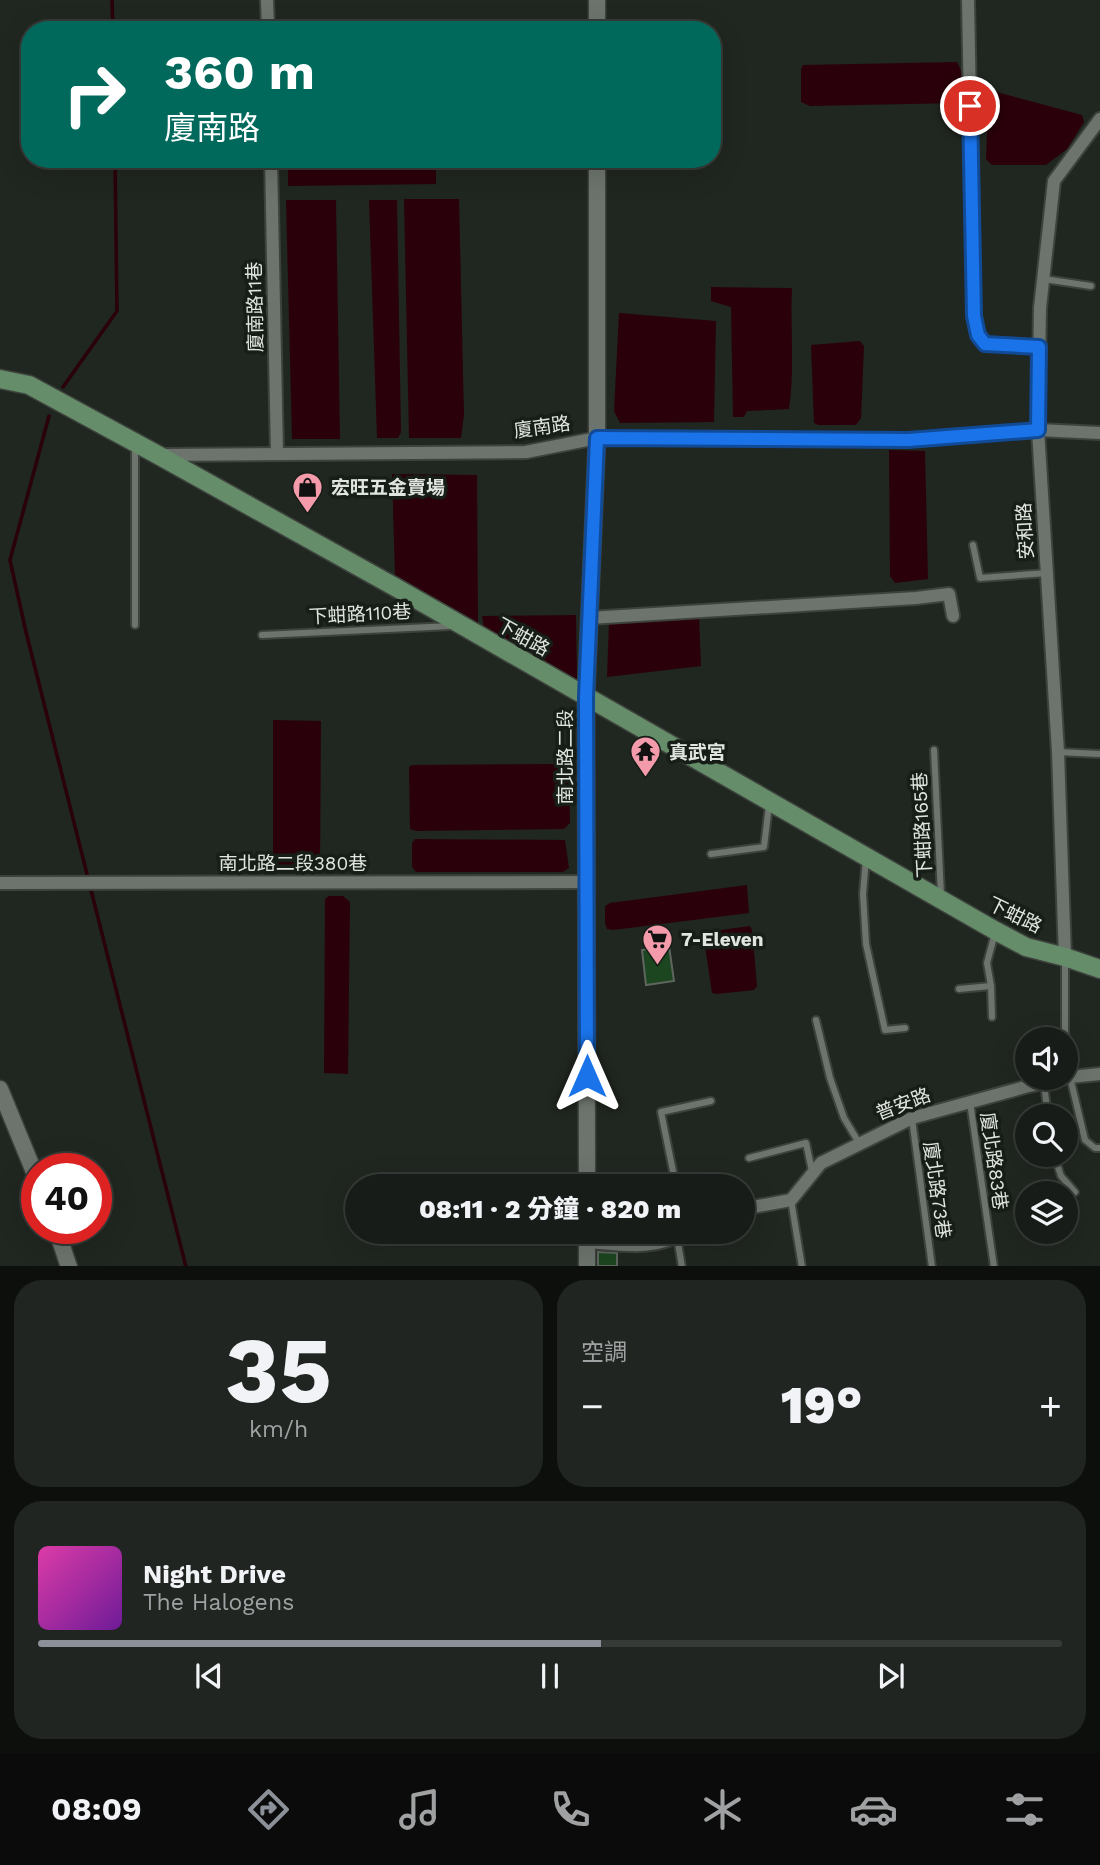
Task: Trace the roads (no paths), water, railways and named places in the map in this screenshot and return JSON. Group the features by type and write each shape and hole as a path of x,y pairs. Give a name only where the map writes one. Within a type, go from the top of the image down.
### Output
{"main road":[{"name":"下蚶路","path":"0,379 29,385 158,455 395,587 996,931 1026,947 1100,969"}],"street":[{"path":"267,0 268,21"},
{"path":"597,0 597,21"},
{"path":"968,0 974,316 978,335 985,344 1039,347"},
{"name":"安和路","path":"1065,957 1058,752 1038,430 1040,308 1054,181 1100,119"},
{"name":"廈南路11巷","path":"271,168 277,454"},
{"name":"南北路二段","path":"587,1174 586,697 597,438 597,168"},
{"name":"廈南路","path":"158,455 526,452 597,438 908,440 1038,430 1100,433"},
{"path":"589,618 949,594 953,616"},
{"name":"南北路二段380巷","path":"0,883 586,882"},
{"name":"普安路","path":"1078,1076 1100,1074"},
{"path":"0,1089 26,1153"},
{"name":"普安路","path":"791,1200 821,1163 859,1143 912,1118 1015,1090"},
{"path":"755,1207 791,1200"},
{"path":"61,1244 69,1266"},
{"path":"587,1244 587,1266"},
{"path":"618,1244 658,1244"}],"lane":[{"path":"1044,279 1091,286"},
{"path":"135,443 135,625"},
{"path":"973,545 980,578 1047,573"},
{"name":"下蚶路110巷","path":"262,635 459,625"},
{"name":"下蚶路165巷","path":"934,750 941,899"},
{"path":"1058,752 1100,754"},
{"path":"711,854 764,846 770,802"},
{"path":"867,857 863,894 866,944 885,1030 905,1027"},
{"path":"992,1017 987,963 996,931"},
{"path":"1065,957 1065,1027"},
{"path":"959,989 990,986"},
{"path":"816,1020 844,1118 859,1143"},
{"path":"1073,1090 1085,1140 1094,1148 1100,1148"},
{"path":"674,1174 661,1112 710,1101"},
{"name":"廈北路83巷","path":"970,1102 994,1266"},
{"name":"廈北路73巷","path":"912,1118 932,1266"},
{"path":"749,1158 806,1143 812,1173"},
{"path":"791,1200 802,1266"},
{"path":"681,1244 682,1266"}],"waterway":[{"path":"112,0 113,21"},
{"path":"63,387 117,311 115,168"},
{"path":"49,416 10,560 186,1266"}],"place":[{"name":"宏旺五金賣場","path":"308,514"},
{"name":"真武宮","path":"646,779"},
{"name":"7-Eleven","path":"658,966"}]}
